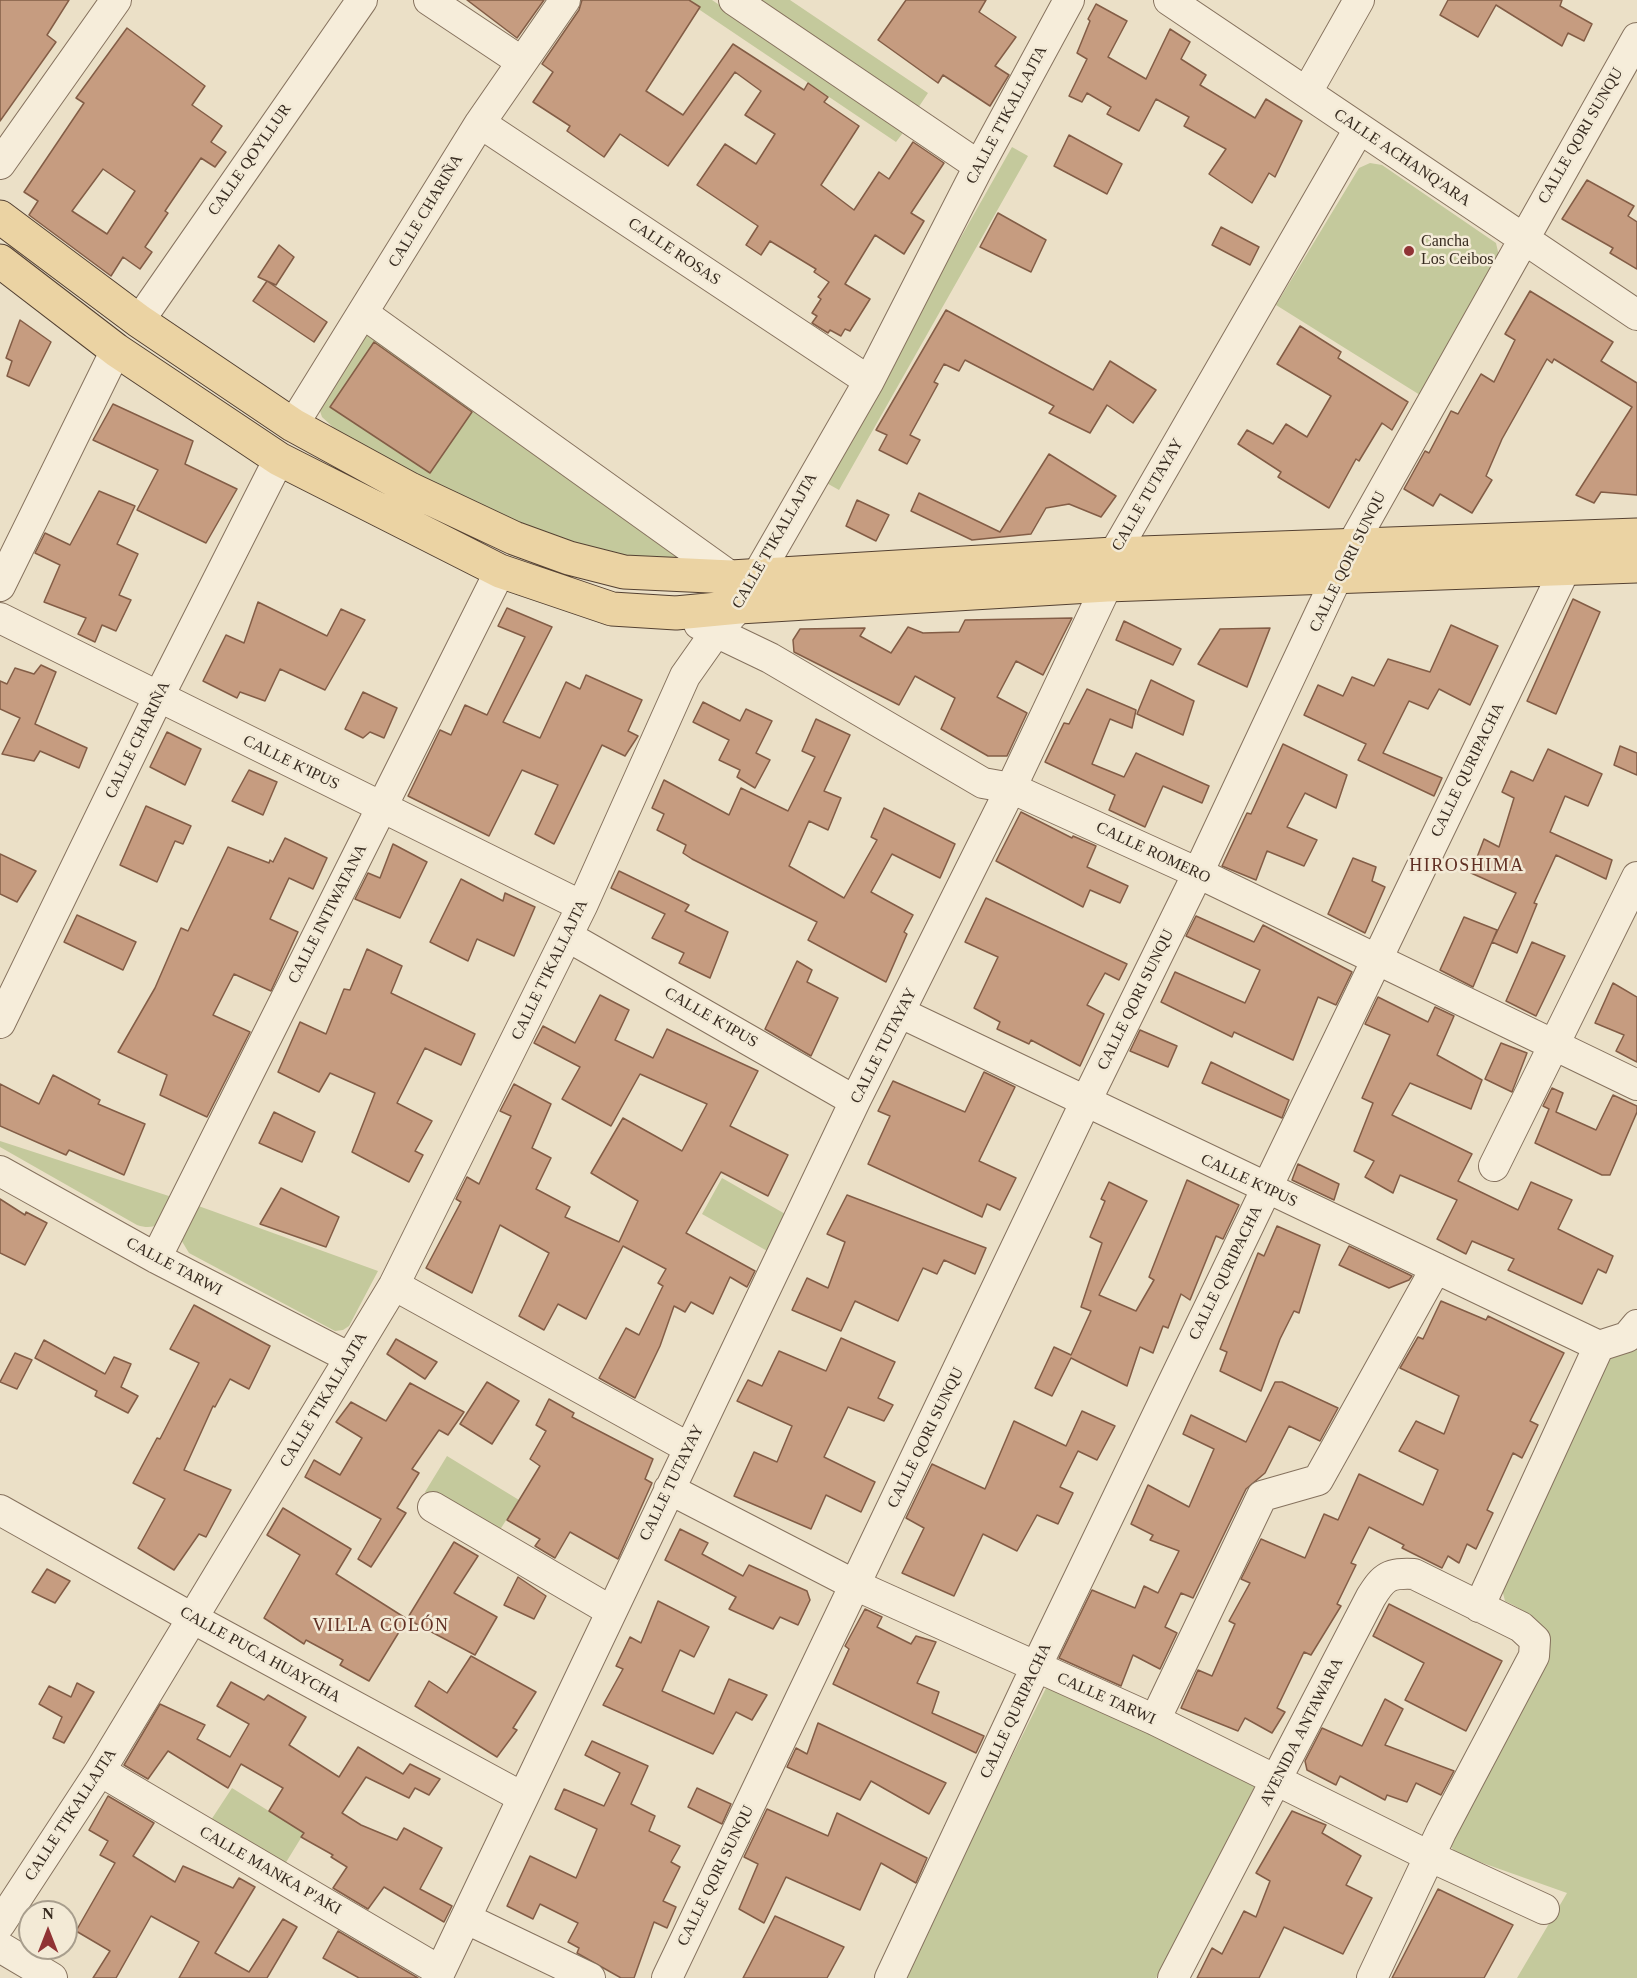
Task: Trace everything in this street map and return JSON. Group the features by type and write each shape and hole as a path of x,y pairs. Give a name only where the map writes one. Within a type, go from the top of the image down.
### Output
{"main road":[{"path":"0,218 139,321 293,426 410,489 514,537 569,558 624,572 742,587 1107,585 1338,579 1637,566"},
{"path":"0,261 116,350 279,459 500,571 612,609 676,613 742,587 1114,554 1637,535"}],"street":[{"path":"0,164 116,0"},
{"name":"CALLE QOYLLUR","path":"139,321 362,0"},
{"path":"429,0 522,62"},
{"name":"CALLE CHARIÑA","path":"293,426 480,123 566,0"},
{"path":"734,0 979,166"},
{"name":"CALLE T'IKALLAJTA","path":"0,1924 100,1771 394,1286 582,906 685,676 716,632 869,381 979,166 1069,0"},
{"name":"CALLE ACHANQ'ARA","path":"1169,0 1522,240 1637,315"},
{"path":"1306,92 1359,0"},
{"name":"CALLE QORI SUNQU","path":"667,1978 1085,1103 1198,873 1352,545 1637,38"},
{"name":"CALLE ROSAS","path":"480,123 869,381"},
{"name":"CALLE TUTAYAY","path":"438,1975 467,1919 522,1797 855,1101 901,1013 1011,788 1107,585 1114,554 1359,129"},
{"path":"364,314 742,587"},
{"path":"0,586 116,350"},
{"name":"CALLE CHARIÑA","path":"0,1023 158,698 279,459"},
{"name":"CALLE QURIPACHA","path":"890,1978 1036,1667 1565,569"},
{"name":"CALLE INTIWATANA","path":"156,1258 500,571"},
{"name":"CALLE ROMERO","path":"676,613 770,658 983,783 1011,788 1198,873 1376,961 1556,1044 1637,1085"},
{"name":"CALLE K'IPUS","path":"0,618 582,906"},
{"path":"1494,1166 1637,877"},
{"name":"CALLE K'IPUS","path":"567,936 855,1101"},
{"name":"CALLE K'IPUS","path":"901,1013 1085,1103 1599,1346"},
{"name":"CALLE TARWI","path":"0,1171 156,1258 350,1358"},
{"path":"1155,1720 1262,1496 1318,1479 1436,1268"},
{"path":"394,1286 689,1448"},
{"path":"1372,1978 1441,1832 1534,1656 1534,1640 1521,1627 1479,1607 1599,1346 1627,1337 1637,1325"},
{"name":"CALLE TARWI","path":"669,1489 855,1585 1155,1720 1431,1857 1544,1909"},
{"path":"433,1507 611,1611"},
{"name":"CALLE PUCA HUAYCHA","path":"0,1510 192,1618 522,1797"},
{"name":"AVENIDA ANTAWARA","path":"1173,1978 1382,1580 1395,1574 1414,1574 1479,1607"},
{"name":"CALLE MANKA P'AKI","path":"100,1771 438,1975"},
{"path":"467,1919 590,1978"},
{"path":"0,1947 52,1978"}],"green space":[{"path":"685,0 712,0 905,130 896,142"},
{"path":"758,0 790,0 928,93 918,108"},
{"path":"1012,147 1028,156 839,490 823,481"},
{"path":"1370,163 1382,165 1496,243 1499,256 1420,395 1276,305 1359,168"},
{"path":"366,331 683,551 684,563 635,560 545,536 413,474 335,429 322,417 318,405"},
{"path":"0,1141 175,1198 165,1217 157,1225 145,1227 137,1225 0,1147"},
{"path":"722,1178 787,1215 769,1252 702,1214"},
{"path":"193,1204 378,1271 349,1326 335,1331 189,1253 180,1238"},
{"path":"1637,1343 1637,1978 1517,1978 1567,1893 1463,1856 1454,1851 1450,1845 1545,1634 1528,1614 1505,1601 1502,1589 1607,1359"},
{"path":"447,1456 519,1500 496,1536 425,1492"},
{"path":"1047,1686 1254,1780 1254,1788 1156,1978 902,1978"},
{"path":"232,1788 304,1833 285,1864 211,1820"}],"building":[{"path":"0,0 69,0 47,35 56,42 0,121"},
{"path":"467,0 544,0 517,38"},
{"path":"582,0 689,0 700,7 646,91 683,115 733,44 804,90 808,83 828,97 824,102 859,126 821,185 854,210 879,172 889,179 913,142 944,163 911,213 924,221 904,254 875,235 845,284 870,299 850,331 845,329 841,336 830,330 828,333 812,323 817,316 812,313 821,299 818,297 829,282 814,272 816,269 770,241 761,255 746,245 758,226 697,185 725,144 756,164 775,134 745,115 761,91 735,72 668,166 620,134 604,157 567,131 570,126 533,102 553,72 542,64 579,10"},
{"path":"906,0 986,0 979,12 1016,37 995,66 1009,75 990,106 943,75 938,83 878,40"},
{"path":"1448,0 1562,0 1560,6 1592,24 1584,41 1568,33 1562,46 1496,5 1478,37 1440,15"},
{"path":"1096,4 1127,21 1108,57 1146,79 1170,29 1190,42 1181,59 1206,75 1200,85 1255,118 1266,99 1302,121 1275,177 1269,173 1252,203 1209,174 1226,149 1184,126 1189,117 1156,99 1139,131 1107,114 1111,107 1087,93 1082,102 1069,96 1087,59 1077,53 1090,21 1088,19"},
{"path":"127,28 205,86 192,105 222,126 211,142 226,152 215,167 201,158 165,211 168,213 145,247 152,252 140,269 123,257 111,276 29,215 38,201 24,192 84,103 76,98","holes":["103,169 135,191 107,234 72,211"]},
{"path":"1069,135 1122,164 1107,194 1054,166"},
{"path":"1587,180 1634,206 1628,216 1637,222 1637,269 1610,253 1613,248 1562,219"},
{"path":"998,213 1046,240 1031,272 980,247"},
{"path":"1221,227 1259,247 1250,265 1212,245"},
{"path":"279,245 294,257 276,285 258,277"},
{"path":"267,281 327,322 314,342 253,301"},
{"path":"1530,291 1613,342 1601,361 1637,383 1637,495 1601,492 1594,503 1576,495 1632,407 1554,359 1552,363 1547,359 1502,439 1486,476 1492,480 1472,513 1440,494 1433,506 1404,489 1425,451 1429,453 1451,411 1458,414 1481,374 1494,382 1515,340 1505,334"},
{"path":"946,310 1093,390 1110,361 1156,390 1133,423 1107,405 1090,433 1049,413 1054,406 965,360 959,371 944,364 934,382 938,384 910,435 920,440 907,464 879,450 887,435 876,430"},
{"path":"20,320 51,342 29,386 7,376 12,361 6,358"},
{"path":"1300,326 1341,352 1338,358 1408,402 1392,430 1382,423 1359,461 1356,459 1329,508 1278,477 1281,472 1238,444 1247,430 1273,444 1286,424 1307,437 1331,396 1277,364"},
{"path":"374,342 472,412 430,473 330,407"},
{"path":"113,404 193,441 185,464 237,489 206,543 137,510 158,470 93,440"},
{"path":"1049,454 1116,496 1101,517 1069,504 1046,508 1031,534 972,540 911,511 919,493 1000,532"},
{"path":"99,491 135,506 117,544 138,554 119,595 131,600 116,631 102,625 95,642 78,634 86,618 44,602 60,565 35,553 45,533 70,545"},
{"path":"857,500 889,515 876,541 846,526"},
{"path":"1573,599 1600,612 1556,714 1527,701"},
{"path":"258,602 327,636 341,609 365,620 325,690 280,669 265,701 240,692 237,698 203,681 226,635 244,643"},
{"path":"507,608 552,627 503,722 540,738 566,682 580,689 586,675 642,700 628,731 638,736 625,756 602,745 554,844 535,834 558,785 522,770 489,836 408,796 440,730 451,735 465,705 487,715 525,637 498,626"},
{"path":"1072,618 1043,675 1016,661 997,697 1027,713 1007,756 988,756 941,729 955,698 915,676 899,705 794,652 793,640 800,629 865,628 860,636 891,653 908,627 923,633 959,632 965,620"},
{"path":"1124,621 1181,649 1173,665 1116,640"},
{"path":"1451,625 1498,646 1470,705 1439,689 1428,709 1409,701 1383,753 1442,778 1434,796 1358,760 1366,744 1304,715 1318,685 1343,696 1352,677 1374,686 1388,659 1430,672"},
{"path":"1270,628 1247,687 1198,664 1220,629"},
{"path":"41,665 56,672 35,724 87,748 79,768 40,751 34,761 2,754 20,718 0,709 0,681 7,684 15,668 34,674"},
{"path":"1151,680 1194,701 1183,735 1137,714"},
{"path":"1087,689 1136,710 1132,728 1110,719 1092,764 1124,777 1136,753 1209,786 1202,803 1163,786 1145,827 1109,810 1115,795 1045,762 1064,723 1069,724"},
{"path":"363,692 397,708 384,738 370,732 363,738 345,729"},
{"path":"703,702 740,721 746,709 772,721 756,753 770,760 755,788 737,777 740,770 719,760 729,740 693,722"},
{"path":"816,719 850,735 824,791 841,798 828,830 809,821 789,866 844,898 877,840 871,837 884,808 955,844 940,878 892,854 871,892 913,915 904,932 907,934 886,982 808,940 817,922 692,859 683,853 686,845 657,830 664,814 652,808 664,780 729,815 741,788 788,811 815,757 802,751"},
{"path":"167,732 201,749 185,785 150,767"},
{"path":"1283,744 1347,775 1336,808 1305,793 1287,827 1317,840 1304,866 1267,851 1256,880 1222,866 1247,813 1251,814"},
{"path":"1620,746 1637,753 1637,775 1614,765"},
{"path":"1548,749 1602,774 1588,806 1565,796 1550,832 1612,860 1606,879 1556,855 1534,903 1537,904 1517,953 1492,942 1516,893 1471,873 1484,839 1499,847 1514,798 1502,792 1511,771 1533,781"},
{"path":"249,770 277,782 263,815 232,801"},
{"path":"146,806 191,826 183,844 175,841 157,882 120,865"},
{"path":"1021,812 1072,838 1073,836 1096,846 1087,867 1128,886 1120,903 1090,890 1083,907 996,861"},
{"path":"285,838 327,858 313,889 289,878 270,919 298,932 271,991 234,974 213,1015 250,1032 207,1117 160,1095 167,1075 118,1052 155,988 181,928 188,931 228,847 269,863 270,860 273,862"},
{"path":"393,844 427,862 400,918 355,899 368,873 380,878"},
{"path":"0,854 36,871 17,902 0,894"},
{"path":"1353,858 1376,867 1372,881 1385,887 1365,933 1328,914"},
{"path":"619,871 689,905 685,911 728,932 710,978 679,963 684,953 652,938 665,914 611,888"},
{"path":"461,879 503,901 505,893 535,907 514,956 477,939 468,961 430,942"},
{"path":"986,898 1127,964 1119,980 1105,973 1087,1005 1104,1014 1080,1066 1031,1040 1029,1044 997,1029 1000,1022 974,1008 998,957 965,942"},
{"path":"77,915 136,942 123,970 64,942"},
{"path":"1196,916 1254,942 1263,925 1352,972 1336,1005 1318,997 1293,1060 1234,1032 1232,1037 1161,1002 1175,972 1245,1003 1260,970 1186,936"},
{"path":"1464,917 1497,930 1473,987 1440,970"},
{"path":"1532,942 1565,956 1536,1016 1506,1001"},
{"path":"367,949 402,966 391,993 475,1034 461,1065 425,1048 397,1103 432,1121 415,1151 423,1155 409,1182 352,1152 375,1093 330,1073 319,1092 278,1072 300,1022 326,1034 344,989 350,990"},
{"path":"797,961 812,970 807,982 838,998 811,1056 765,1029"},
{"path":"1613,983 1637,997 1637,1062 1616,1051 1624,1035 1595,1023"},
{"path":"600,995 629,1010 615,1040 653,1058 667,1029 758,1071 730,1126 788,1155 768,1196 721,1172 686,1233 755,1271 747,1287 730,1277 713,1314 691,1302 685,1312 674,1306 660,1346 635,1398 599,1378 626,1328 639,1335 663,1286 658,1283 666,1269 623,1246 586,1319 558,1304 544,1330 519,1316 549,1253 500,1225 472,1293 426,1268 461,1202 456,1199 467,1177 479,1184 511,1116 500,1111 514,1084 551,1104 532,1148 551,1158 536,1189 570,1207 565,1217 619,1242 638,1201 591,1173 623,1118 682,1151 707,1104 640,1074 611,1126 562,1099 580,1067 534,1043 543,1026 575,1043"},
{"path":"1378,997 1428,1022 1435,1007 1454,1016 1437,1055 1482,1080 1471,1109 1410,1083 1392,1115 1472,1154 1458,1181 1518,1210 1531,1182 1572,1200 1558,1229 1613,1256 1606,1273 1598,1269 1582,1304 1508,1270 1514,1259 1472,1241 1466,1254 1437,1239 1457,1200 1400,1175 1393,1193 1365,1177 1374,1161 1354,1151 1373,1103 1362,1098 1390,1035 1365,1024"},
{"path":"1140,1030 1177,1046 1168,1067 1130,1051"},
{"path":"1501,1043 1527,1053 1512,1092 1485,1079"},
{"path":"1211,1062 1289,1100 1282,1118 1202,1083"},
{"path":"984,1072 1015,1087 979,1161 1016,1178 1000,1210 987,1204 982,1217 868,1164 890,1116 878,1111 893,1081 965,1112"},
{"path":"53,1075 100,1100 98,1104 145,1124 124,1175 69,1150 66,1155 0,1126 0,1084 39,1104"},
{"path":"1552,1088 1563,1093 1556,1112 1596,1130 1613,1095 1637,1106 1637,1112 1610,1175 1602,1175 1535,1143 1549,1109 1543,1106"},
{"path":"274,1112 315,1132 302,1162 259,1143"},
{"path":"1298,1164 1339,1184 1334,1200 1292,1180"},
{"path":"1187,1180 1239,1205 1223,1239 1216,1236 1190,1300 1181,1294 1168,1328 1163,1326 1153,1353 1140,1347 1127,1386 1071,1358 1052,1396 1035,1388 1054,1347 1071,1355 1091,1311 1081,1307 1102,1243 1090,1237 1105,1201 1101,1199 1109,1182 1147,1201 1099,1295 1136,1311 1154,1280 1149,1277"},
{"path":"281,1188 339,1217 326,1247 260,1224"},
{"path":"847,1195 986,1248 975,1274 944,1260 937,1274 923,1268 898,1321 855,1301 841,1331 792,1310 807,1278 828,1288 845,1242 827,1234"},
{"path":"0,1199 25,1215 26,1212 47,1223 25,1265 0,1253"},
{"path":"1277,1226 1320,1245 1299,1313 1294,1311 1280,1339 1261,1391 1220,1371 1227,1352 1220,1349 1258,1253 1264,1256"},
{"path":"1349,1246 1412,1276 1409,1280 1389,1288 1339,1265"},
{"path":"1441,1301 1486,1320 1488,1316 1564,1353 1530,1421 1538,1425 1522,1458 1513,1453 1487,1510 1493,1513 1476,1549 1467,1544 1459,1563 1448,1556 1442,1568 1402,1548 1404,1545 1369,1527 1351,1563 1356,1565 1337,1604 1341,1606 1311,1655 1304,1652 1277,1708 1285,1712 1272,1733 1245,1718 1238,1731 1181,1708 1198,1670 1212,1676 1235,1624 1229,1621 1250,1583 1241,1579 1261,1539 1305,1558 1324,1514 1338,1520 1359,1474 1423,1505 1438,1470 1399,1451 1416,1421 1444,1434 1459,1396 1400,1368 1418,1337 1423,1339"},
{"path":"194,1305 270,1346 249,1389 230,1379 215,1407 213,1406 184,1470 231,1490 206,1537 199,1534 174,1570 138,1548 165,1499 133,1483 157,1438 160,1439 199,1363 170,1349"},
{"path":"841,1338 895,1362 878,1398 893,1405 884,1421 848,1407 824,1457 875,1482 861,1512 826,1495 811,1529 734,1496 754,1452 777,1462 792,1426 737,1401 748,1380 762,1386 779,1351 826,1371"},
{"path":"396,1339 437,1362 425,1379 387,1354"},
{"path":"44,1340 105,1374 114,1357 131,1364 121,1387 138,1396 128,1413 95,1396 97,1391 35,1358"},
{"path":"15,1353 32,1360 17,1389 0,1382"},
{"path":"487,1382 519,1401 492,1444 460,1424"},
{"path":"1275,1382 1282,1382 1338,1408 1320,1441 1289,1426 1265,1473 1246,1489 1193,1598 1181,1593 1165,1627 1177,1633 1160,1669 1133,1655 1121,1686 1059,1658 1092,1590 1135,1608 1144,1586 1158,1593 1179,1551 1150,1540 1153,1535 1131,1524 1148,1485 1189,1507 1214,1449 1183,1434 1191,1415 1246,1442"},
{"path":"410,1383 464,1412 448,1435 439,1430 412,1469 419,1473 397,1508 406,1513 371,1567 358,1559 381,1519 305,1477 314,1460 340,1475 362,1438 336,1422 351,1402 386,1421"},
{"path":"549,1399 574,1413 572,1417 653,1459 645,1479 652,1483 618,1559 570,1532 555,1558 535,1546 540,1539 507,1520 540,1466 530,1459 546,1431 536,1425"},
{"path":"1082,1411 1115,1426 1097,1460 1078,1451 1060,1487 1073,1493 1058,1524 1037,1515 1017,1551 983,1534 954,1596 902,1573 924,1528 906,1518 932,1464 985,1489 1014,1421 1066,1446"},
{"path":"283,1508 351,1549 336,1574 407,1619 369,1681 340,1665 343,1660 306,1640 304,1644 264,1618 300,1555 267,1535"},
{"path":"680,1529 708,1543 702,1554 743,1576 749,1565 807,1591 810,1600 798,1625 780,1617 773,1629 729,1609 736,1597 665,1560"},
{"path":"454,1542 478,1556 454,1593 497,1617 475,1655 407,1619"},
{"path":"47,1569 70,1581 55,1603 32,1592"},
{"path":"518,1577 546,1596 534,1619 504,1605"},
{"path":"658,1601 709,1627 694,1657 680,1650 662,1691 714,1714 729,1679 767,1695 752,1720 736,1712 713,1754 603,1705 623,1669 616,1666 630,1637 641,1643"},
{"path":"1389,1604 1502,1661 1466,1731 1405,1700 1424,1663 1373,1636"},
{"path":"865,1609 882,1617 877,1627 911,1644 916,1636 936,1642 917,1683 939,1692 932,1713 984,1736 976,1753 833,1684 849,1649 845,1646"},
{"path":"471,1656 536,1692 513,1728 517,1730 497,1757 415,1706 429,1681 447,1693"},
{"path":"231,1682 264,1700 268,1695 306,1717 289,1745 339,1777 358,1747 403,1774 410,1764 440,1779 429,1795 415,1788 409,1798 366,1777 342,1813 361,1825 397,1840 404,1828 442,1848 420,1889 452,1906 444,1922 384,1887 368,1909 333,1888 347,1867 331,1857 333,1855 301,1837 304,1833 269,1811 283,1788 241,1764 228,1788 168,1751 148,1779 124,1765 160,1704 205,1725 197,1739 230,1757 249,1724 217,1706"},
{"path":"77,1683 94,1692 64,1743 53,1738 62,1717 39,1704 49,1686 71,1697"},
{"path":"1385,1699 1403,1709 1385,1745 1454,1771 1441,1795 1416,1783 1407,1802 1387,1795 1385,1800 1340,1776 1336,1785 1307,1770 1305,1761 1322,1728 1362,1746"},
{"path":"818,1723 946,1783 929,1814 871,1781 860,1800 787,1767 796,1748 807,1754"},
{"path":"592,1741 648,1766 631,1804 655,1816 649,1831 680,1846 671,1862 680,1867 663,1901 676,1907 667,1928 654,1922 634,1978 621,1978 577,1953 579,1948 568,1942 578,1923 540,1904 533,1919 507,1906 530,1856 576,1878 597,1829 555,1809 564,1789 604,1806 620,1773 585,1755"},
{"path":"697,1788 731,1804 722,1824 688,1807"},
{"path":"108,1796 154,1823 133,1856 175,1882 183,1866 233,1888 239,1878 255,1887 215,1953 249,1972 283,1919 297,1927 267,1978 179,1978 199,1942 151,1916 116,1978 93,1978 110,1951 78,1932 78,1928 115,1863 100,1855 108,1841 89,1830"},
{"path":"767,1809 828,1836 837,1813 927,1858 916,1883 881,1863 860,1910 786,1877 764,1923 739,1909 758,1864 744,1857"},
{"path":"1292,1811 1326,1825 1322,1833 1361,1856 1346,1885 1372,1898 1343,1954 1284,1927 1259,1978 1197,1978 1212,1948 1222,1954 1244,1911 1256,1917 1270,1881 1256,1873"},
{"path":"1438,1889 1513,1925 1484,1978 1392,1978"},
{"path":"775,1916 844,1947 827,1978 743,1978"},
{"path":"338,1931 418,1978 359,1978 323,1958"}],"place":[{"name":"Cancha Los Ceibos","path":"1409,251"}],"district":[{"name":"HIROSHIMA","path":"1467,866"},
{"name":"VILLA COLÓN","path":"381,1626"}]}
